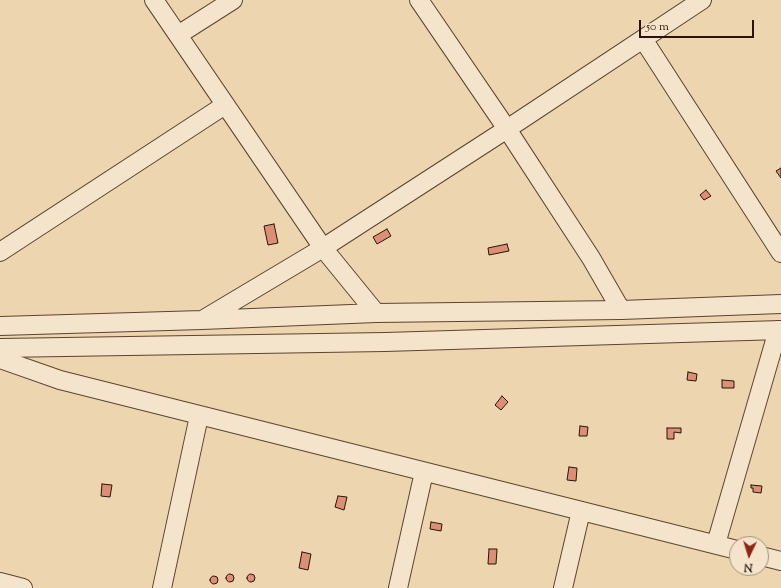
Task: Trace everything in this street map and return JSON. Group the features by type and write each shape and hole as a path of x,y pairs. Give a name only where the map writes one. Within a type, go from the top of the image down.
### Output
{"street":[{"path":"154,0 323,248 376,313"},
{"path":"178,35 233,0"},
{"path":"419,0 591,258 621,310"},
{"path":"202,320 323,248 702,0"},
{"path":"643,39 781,254"},
{"path":"0,252 225,105"},
{"path":"0,326 376,313 621,310 781,304"},
{"path":"0,348 385,342 780,330 716,544"},
{"path":"0,359 60,380 199,416 729,548"},
{"path":"162,588 199,416"},
{"path":"398,588 424,472"},
{"path":"563,588 581,511"},
{"path":"769,558 781,561"},
{"path":"0,582 23,588"}],"building":[{"path":"781,168 781,178 776,171"},
{"path":"706,190 711,196 704,200 700,195"},
{"path":"274,224 278,243 268,245 264,226"},
{"path":"387,229 391,236 377,244 373,237"},
{"path":"507,244 509,251 489,255 488,248"},
{"path":"688,372 697,374 696,381 687,380"},
{"path":"722,380 734,381 734,388 722,388"},
{"path":"502,396 508,402 501,410 495,405"},
{"path":"580,426 588,427 587,436 579,436"},
{"path":"667,428 681,428 681,433 674,432 674,439 667,439"},
{"path":"569,467 577,468 576,481 567,480"},
{"path":"102,484 112,485 110,497 101,496"},
{"path":"751,485 762,486 761,493 753,492"},
{"path":"338,496 347,497 344,510 335,507"},
{"path":"431,522 442,524 441,531 430,529"},
{"path":"489,549 497,549 496,564 488,564"},
{"path":"302,552 311,554 308,570 299,568"},
{"path":"228,574 232,574 234,578 232,582 228,582 226,580 226,576"},
{"path":"251,574 254,575 254,581 251,582 248,581 247,578 248,575"},
{"path":"214,576 217,577 217,583 214,584 211,583 210,580 211,577"}]}
